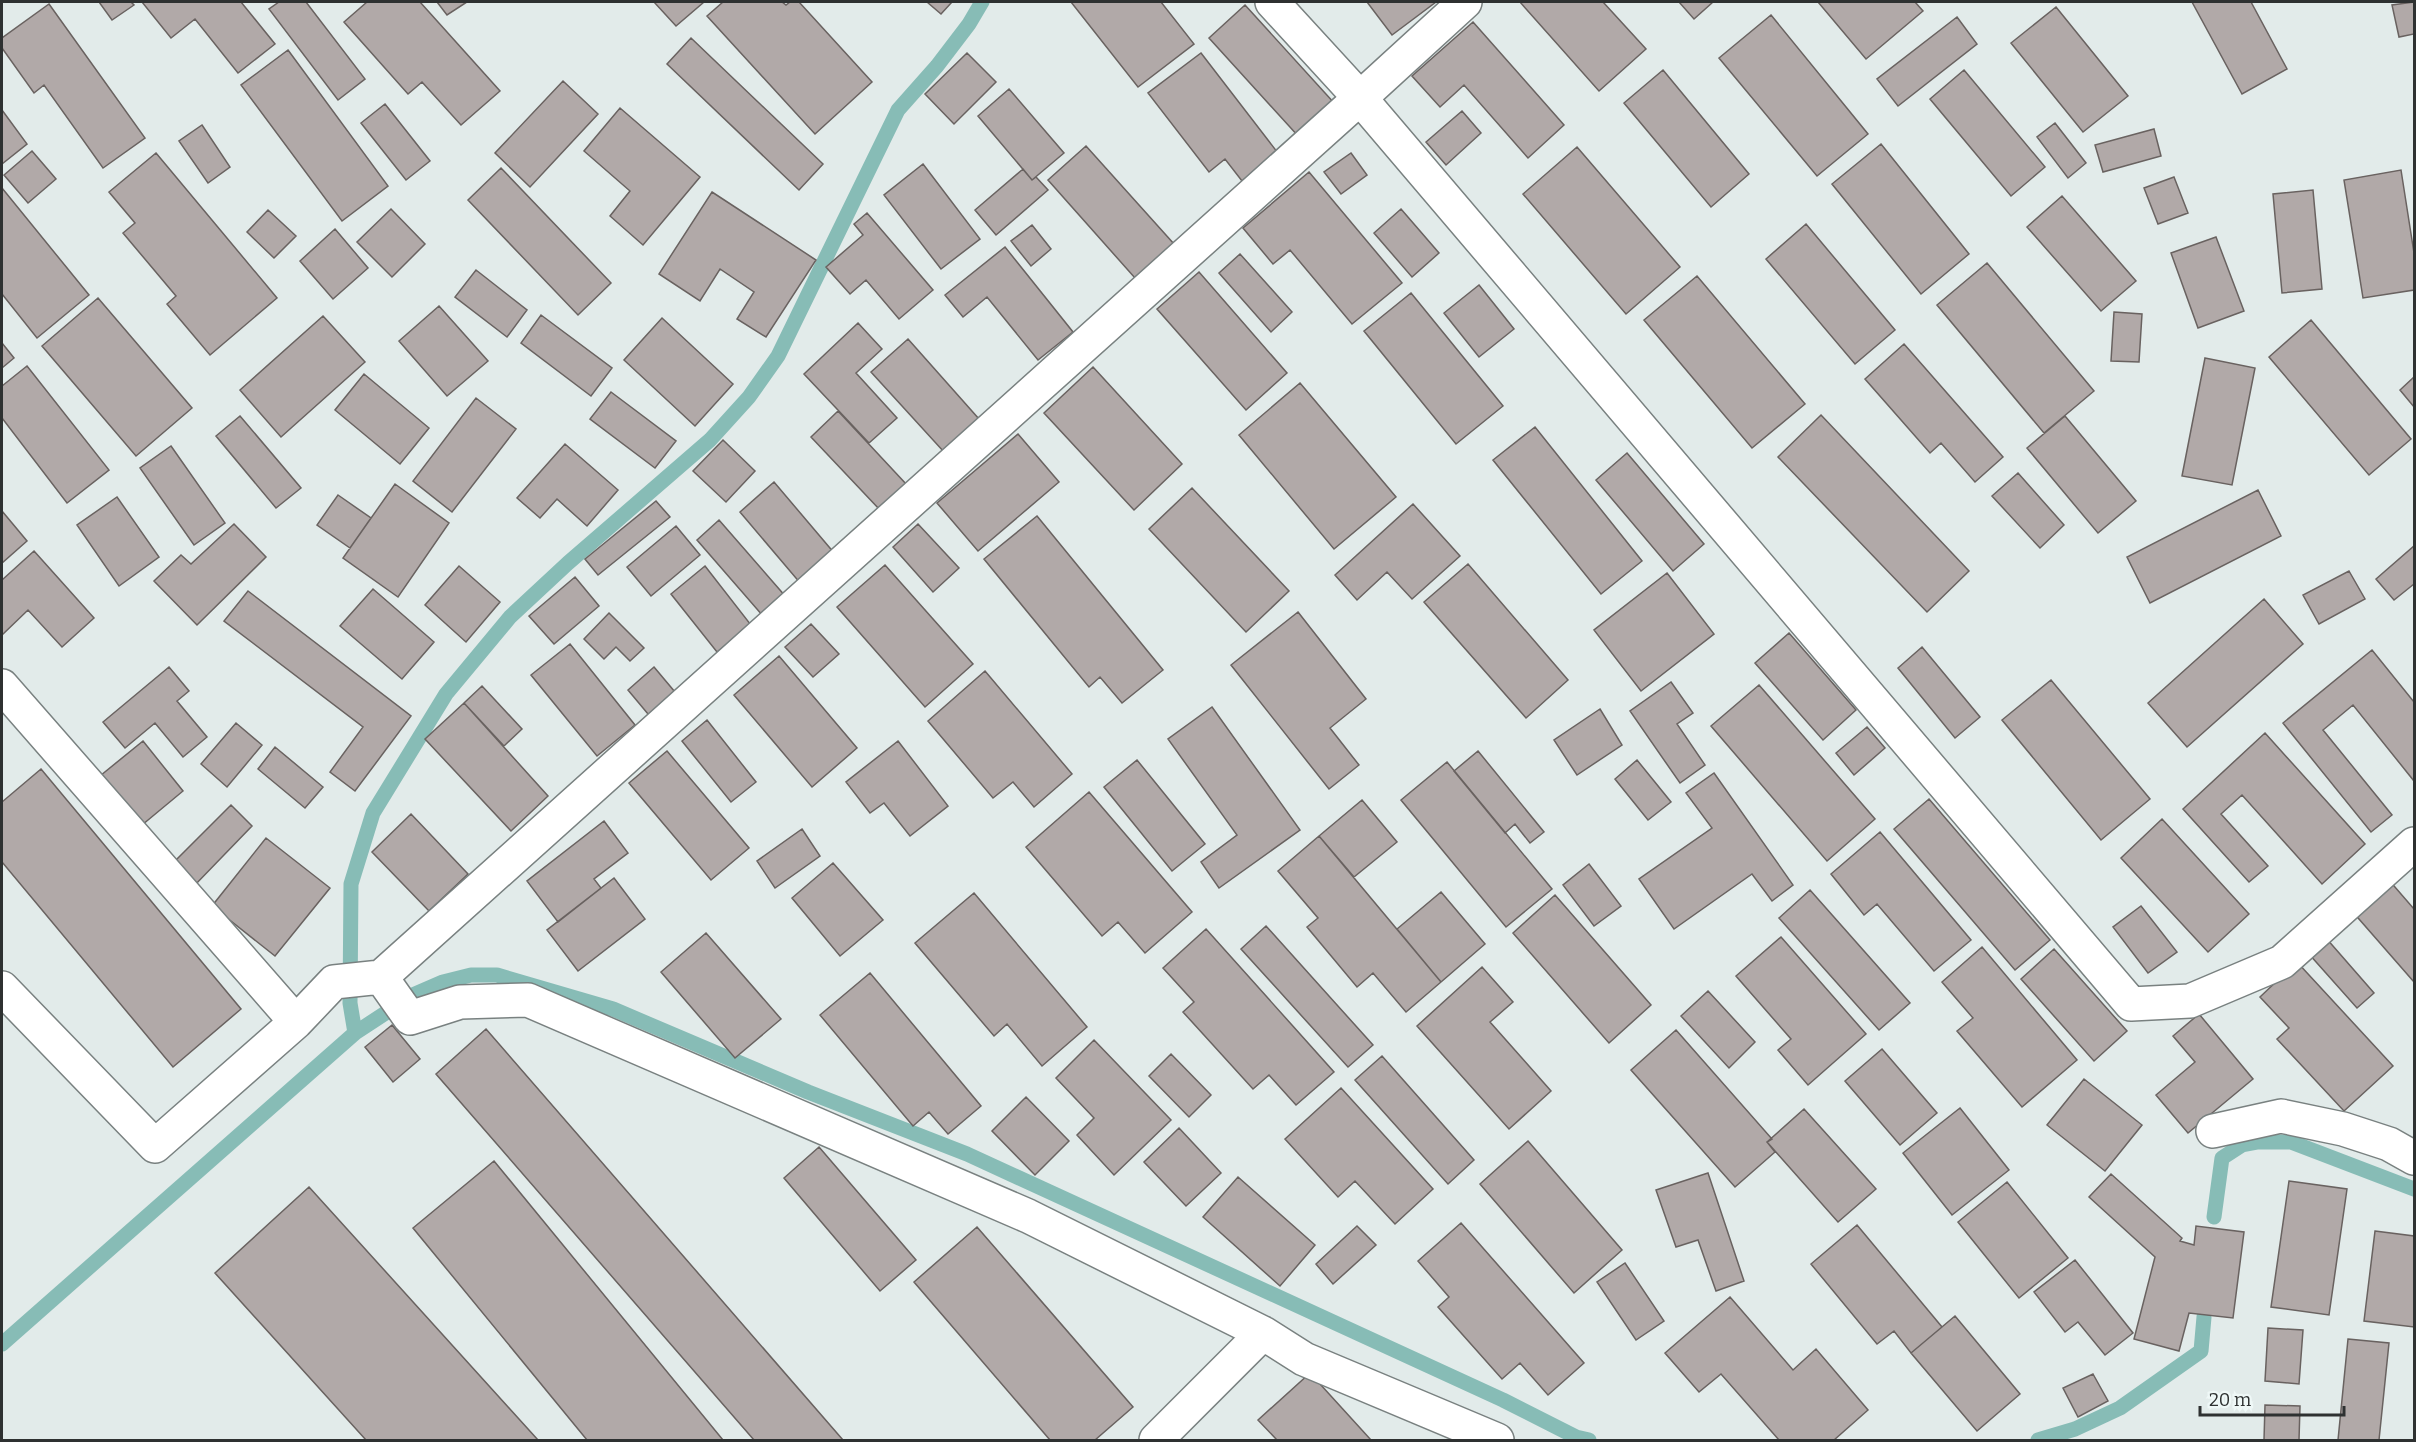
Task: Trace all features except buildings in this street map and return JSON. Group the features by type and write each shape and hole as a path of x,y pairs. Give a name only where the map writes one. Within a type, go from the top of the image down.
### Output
{"street":[{"path":"1272,2 1360,98 2131,1004 2190,1001 2283,962 2415,844"},
{"path":"2,988 155,1146 296,1022 376,990 1464,2"},
{"path":"2,686 296,1022"},
{"path":"376,990 460,1002 528,1000 1028,1216 1263,1334 1304,1359 1497,1440"},
{"path":"2213,1131 2281,1116 2343,1129 2390,1144 2415,1158"},
{"path":"1156,1440 1263,1334"}],"waterway":[{"path":"355,1033 350,1003 351,884 373,813 446,694 510,617 568,563 710,440 749,397 778,356 898,110 937,66 969,24 982,2"},
{"path":"2,1344 355,1033 413,995 443,982 471,975 497,975 613,1009 808,1092 967,1154 1503,1400 1576,1437 1589,1440"},
{"path":"2214,1217 2222,1158 2242,1145 2258,1142 2291,1142 2414,1189"},
{"path":"2038,1440 2075,1429 2120,1408 2201,1351 2204,1317"}]}
